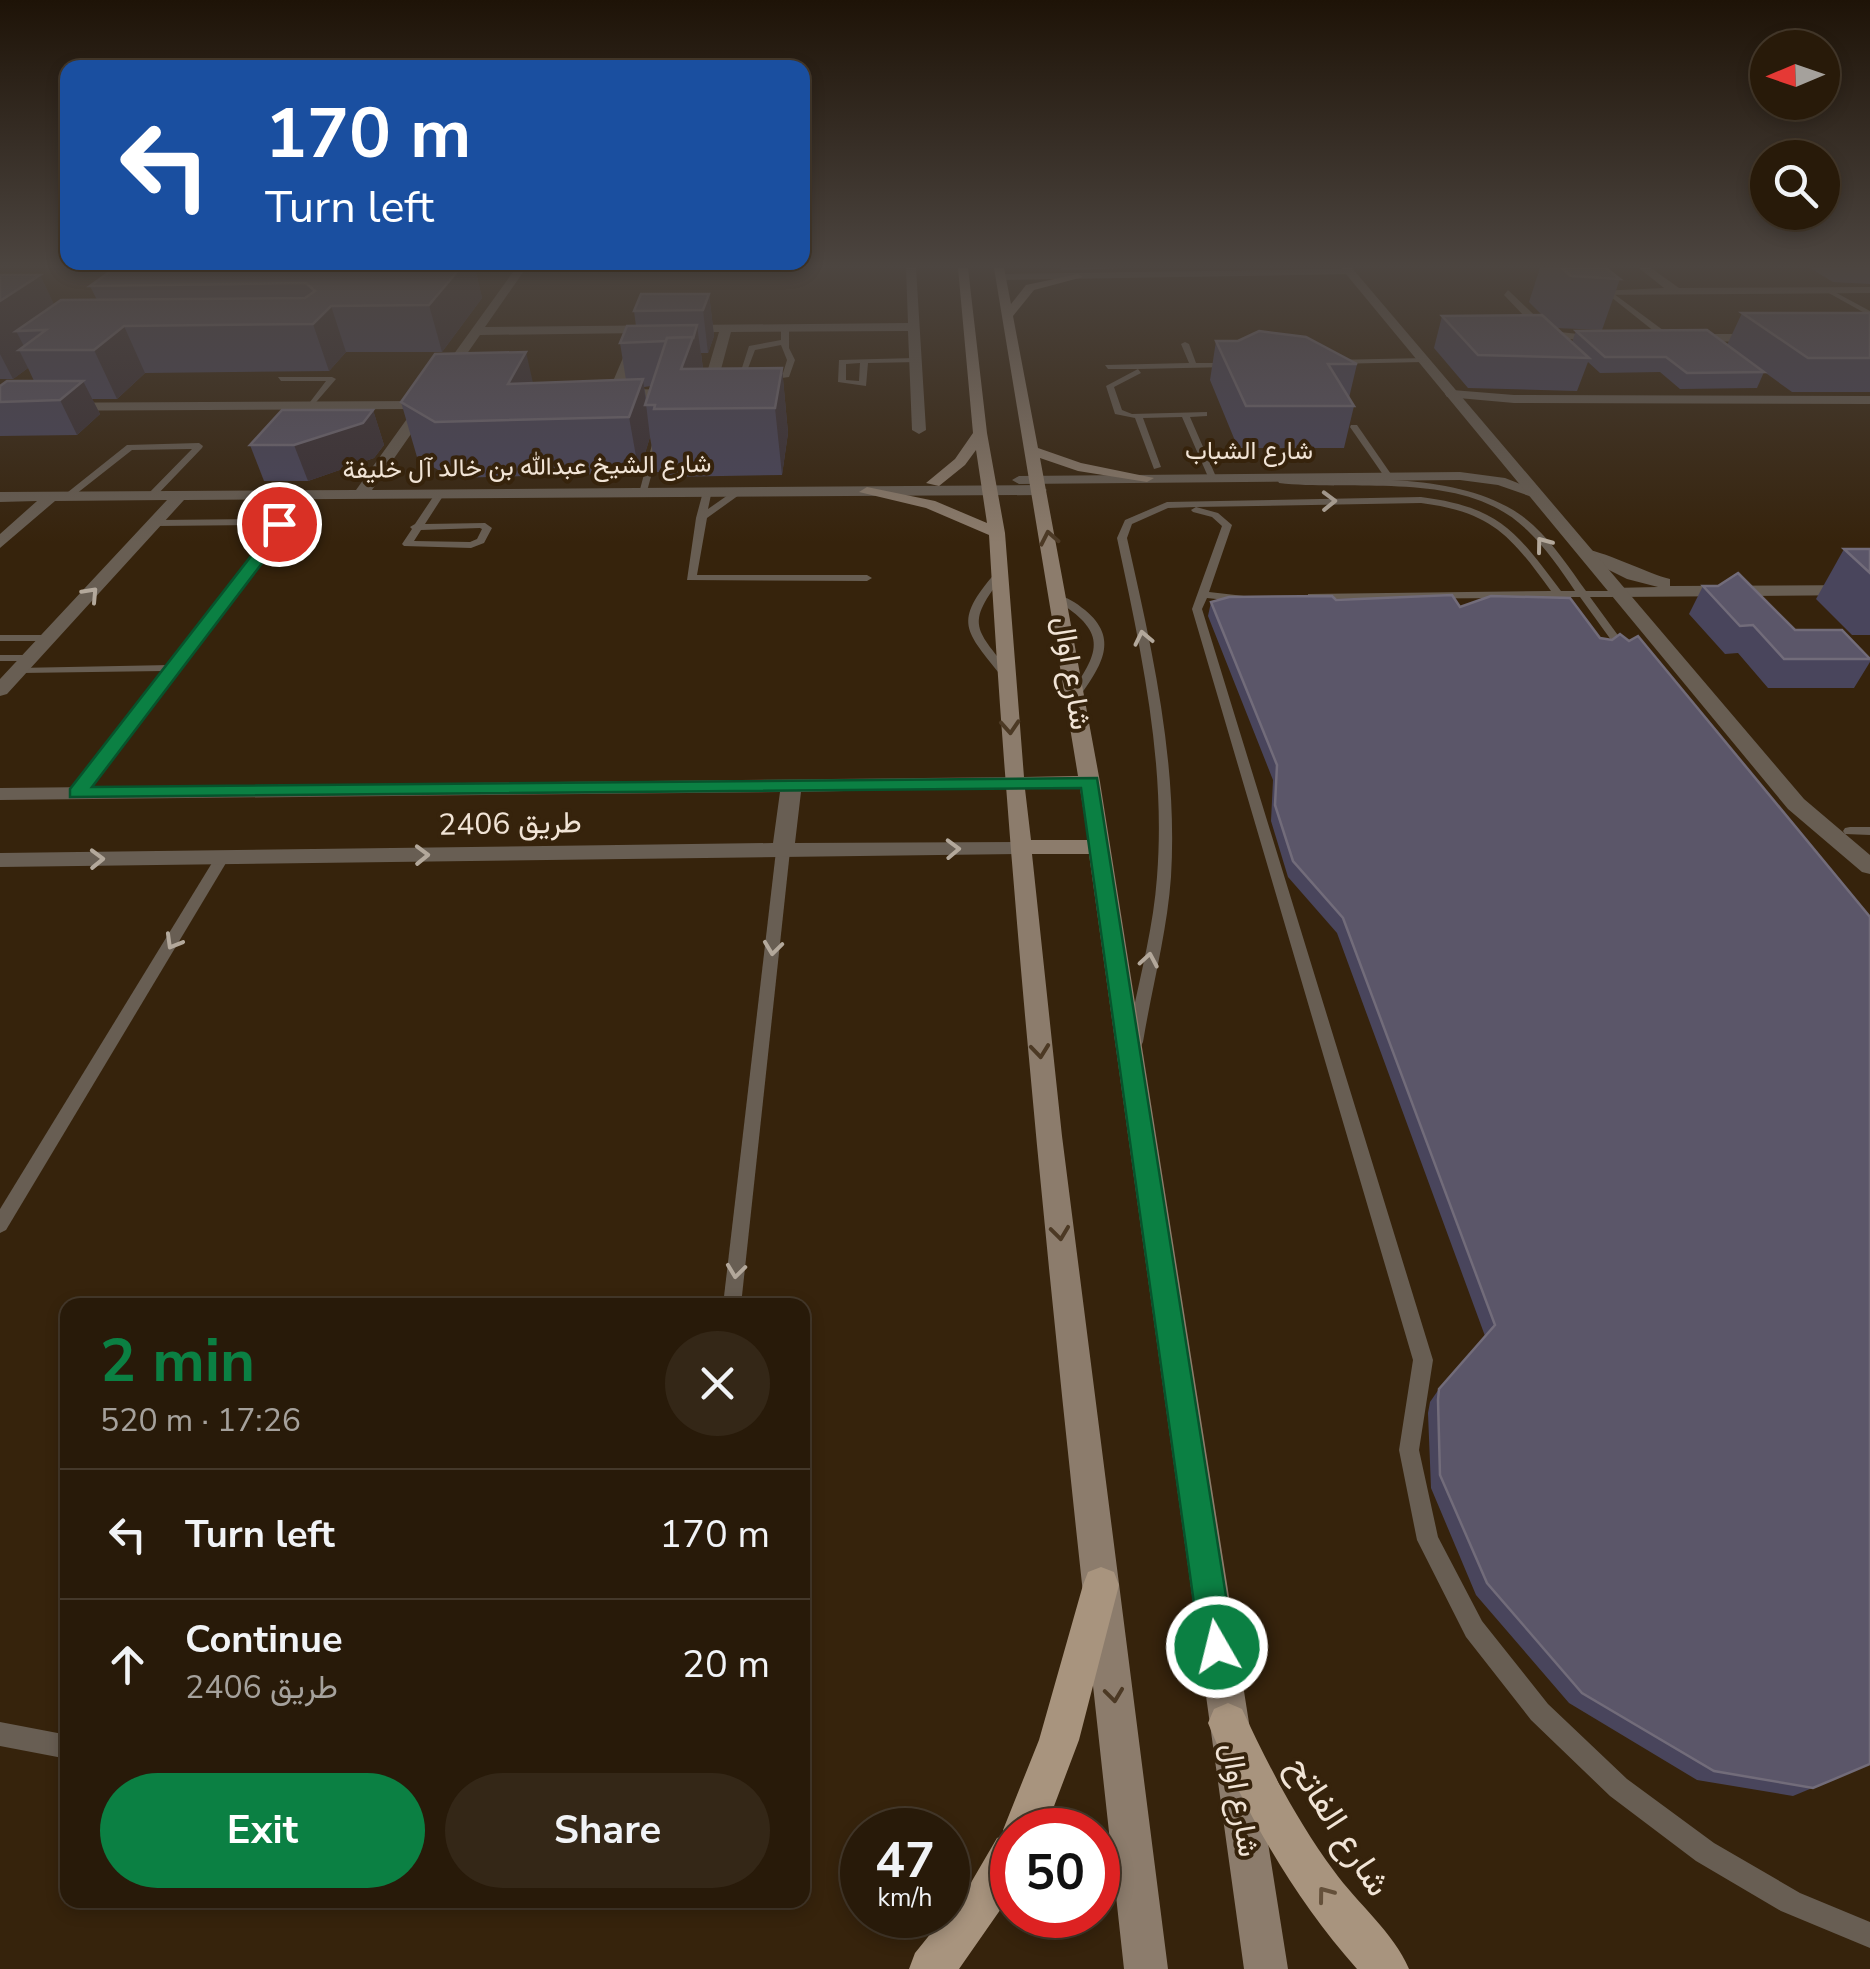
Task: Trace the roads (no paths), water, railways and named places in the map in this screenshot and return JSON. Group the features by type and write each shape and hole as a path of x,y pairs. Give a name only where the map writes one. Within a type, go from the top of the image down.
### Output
{"main road":[{"name":"شارع اوال","path":"972,360 997,533 1020,847 1146,1969"},
{"name":"شارع اوال","path":"1016,360 1090,782 1266,1969"},
{"path":"934,483 960,462 980,433"},
{"path":"1031,450 1078,467 1152,472"},
{"path":"867,492 930,504 997,533"},
{"path":"1014,783 1090,782"},
{"path":"1020,847 1100,847"},
{"path":"1035,1808 1070,1714 1101,1585"},
{"name":"شارع الفاتح","path":"1228,1724 1284,1834 1320,1890 1387,1969"},
{"path":"931,1969 990,1891"}],"street":[{"path":"362,494 456,360"},
{"path":"915,360 918,430"},
{"path":"1423,360 1796,804 1870,867"},
{"path":"646,362 628,362 616,392 706,392 717,361 699,361"},
{"path":"1760,380 1788,400"},
{"path":"0,399 16,387"},
{"path":"1452,394 1514,400 1870,400"},
{"path":"1468,413 1514,400"},
{"path":"0,407 426,403"},
{"path":"1460,476 1490,465 1497,447"},
{"name":"شارع الشباب","path":"1038,484 1152,472 1267,480 1460,476 1500,481 1535,493"},
{"name":"شارع الشيخ عبدالله بن خالد آل خليفة","path":"0,497 867,492 1038,484"},
{"name":"شارع الشيخ عبدالله بن خالد آل خليفة","path":"748,490 788,485 991,486"},
{"path":"0,690 181,495"},
{"path":"0,543 60,496"},
{"path":"1585,552 1632,575 1724,592"},
{"path":"1619,593 1870,590"},
{"path":"1775,778 1860,831 1870,846"},
{"name":"طريق 2406","path":"0,794 1014,783"},
{"path":"783,851 790,787"},
{"name":"طريق 2406","path":"0,860 1020,847"}],"lane":[{"path":"748,360 743,372 760,379 786,376 791,360"},
{"path":"864,362 915,360"},
{"path":"1191,360 1193,366"},
{"path":"1320,362 1423,360"},
{"path":"1108,367 1248,364"},
{"path":"1151,366 1110,386 1118,412 1138,416 1204,414"},
{"path":"281,379 332,380 311,406"},
{"path":"426,403 447,400"},
{"path":"1185,415 1213,479"},
{"path":"1138,416 1152,472"},
{"path":"642,426 662,426 642,491"},
{"path":"1354,427 1389,477"},
{"path":"60,496 130,447 200,446 152,495"},
{"path":"1267,480 1419,487 1483,500 1530,526 1623,649"},
{"path":"707,490 688,574 695,580 867,578"},
{"path":"701,518 748,490"},
{"path":"415,527 478,525 487,530 481,541 471,545 407,544 415,527 440,493"},
{"path":"1132,1056 1164,880 1166,794 1150,668 1122,538 1136,516 1167,505 1421,500 1456,504 1486,514 1507,528 1578,620"},
{"path":"1167,505 1205,511 1227,526 1197,610 1423,1360 1407,1426 1423,1537 1478,1640 1521,1694 1630,1795 1782,1899 1870,1934"},
{"path":"77,793 281,527 269,522 157,523"},
{"path":"1000,574 974,602 969,619 975,636 1007,676"},
{"path":"1303,597 1619,593"},
{"path":"1203,595 1254,598"},
{"path":"1060,598 1095,624 1102,648 1100,661 1076,694"},
{"path":"0,638 50,638"},
{"path":"0,658 26,664 173,668"},
{"path":"733,1298 783,851"},
{"path":"0,1226 222,858"},
{"path":"0,1734 60,1746"}]}
